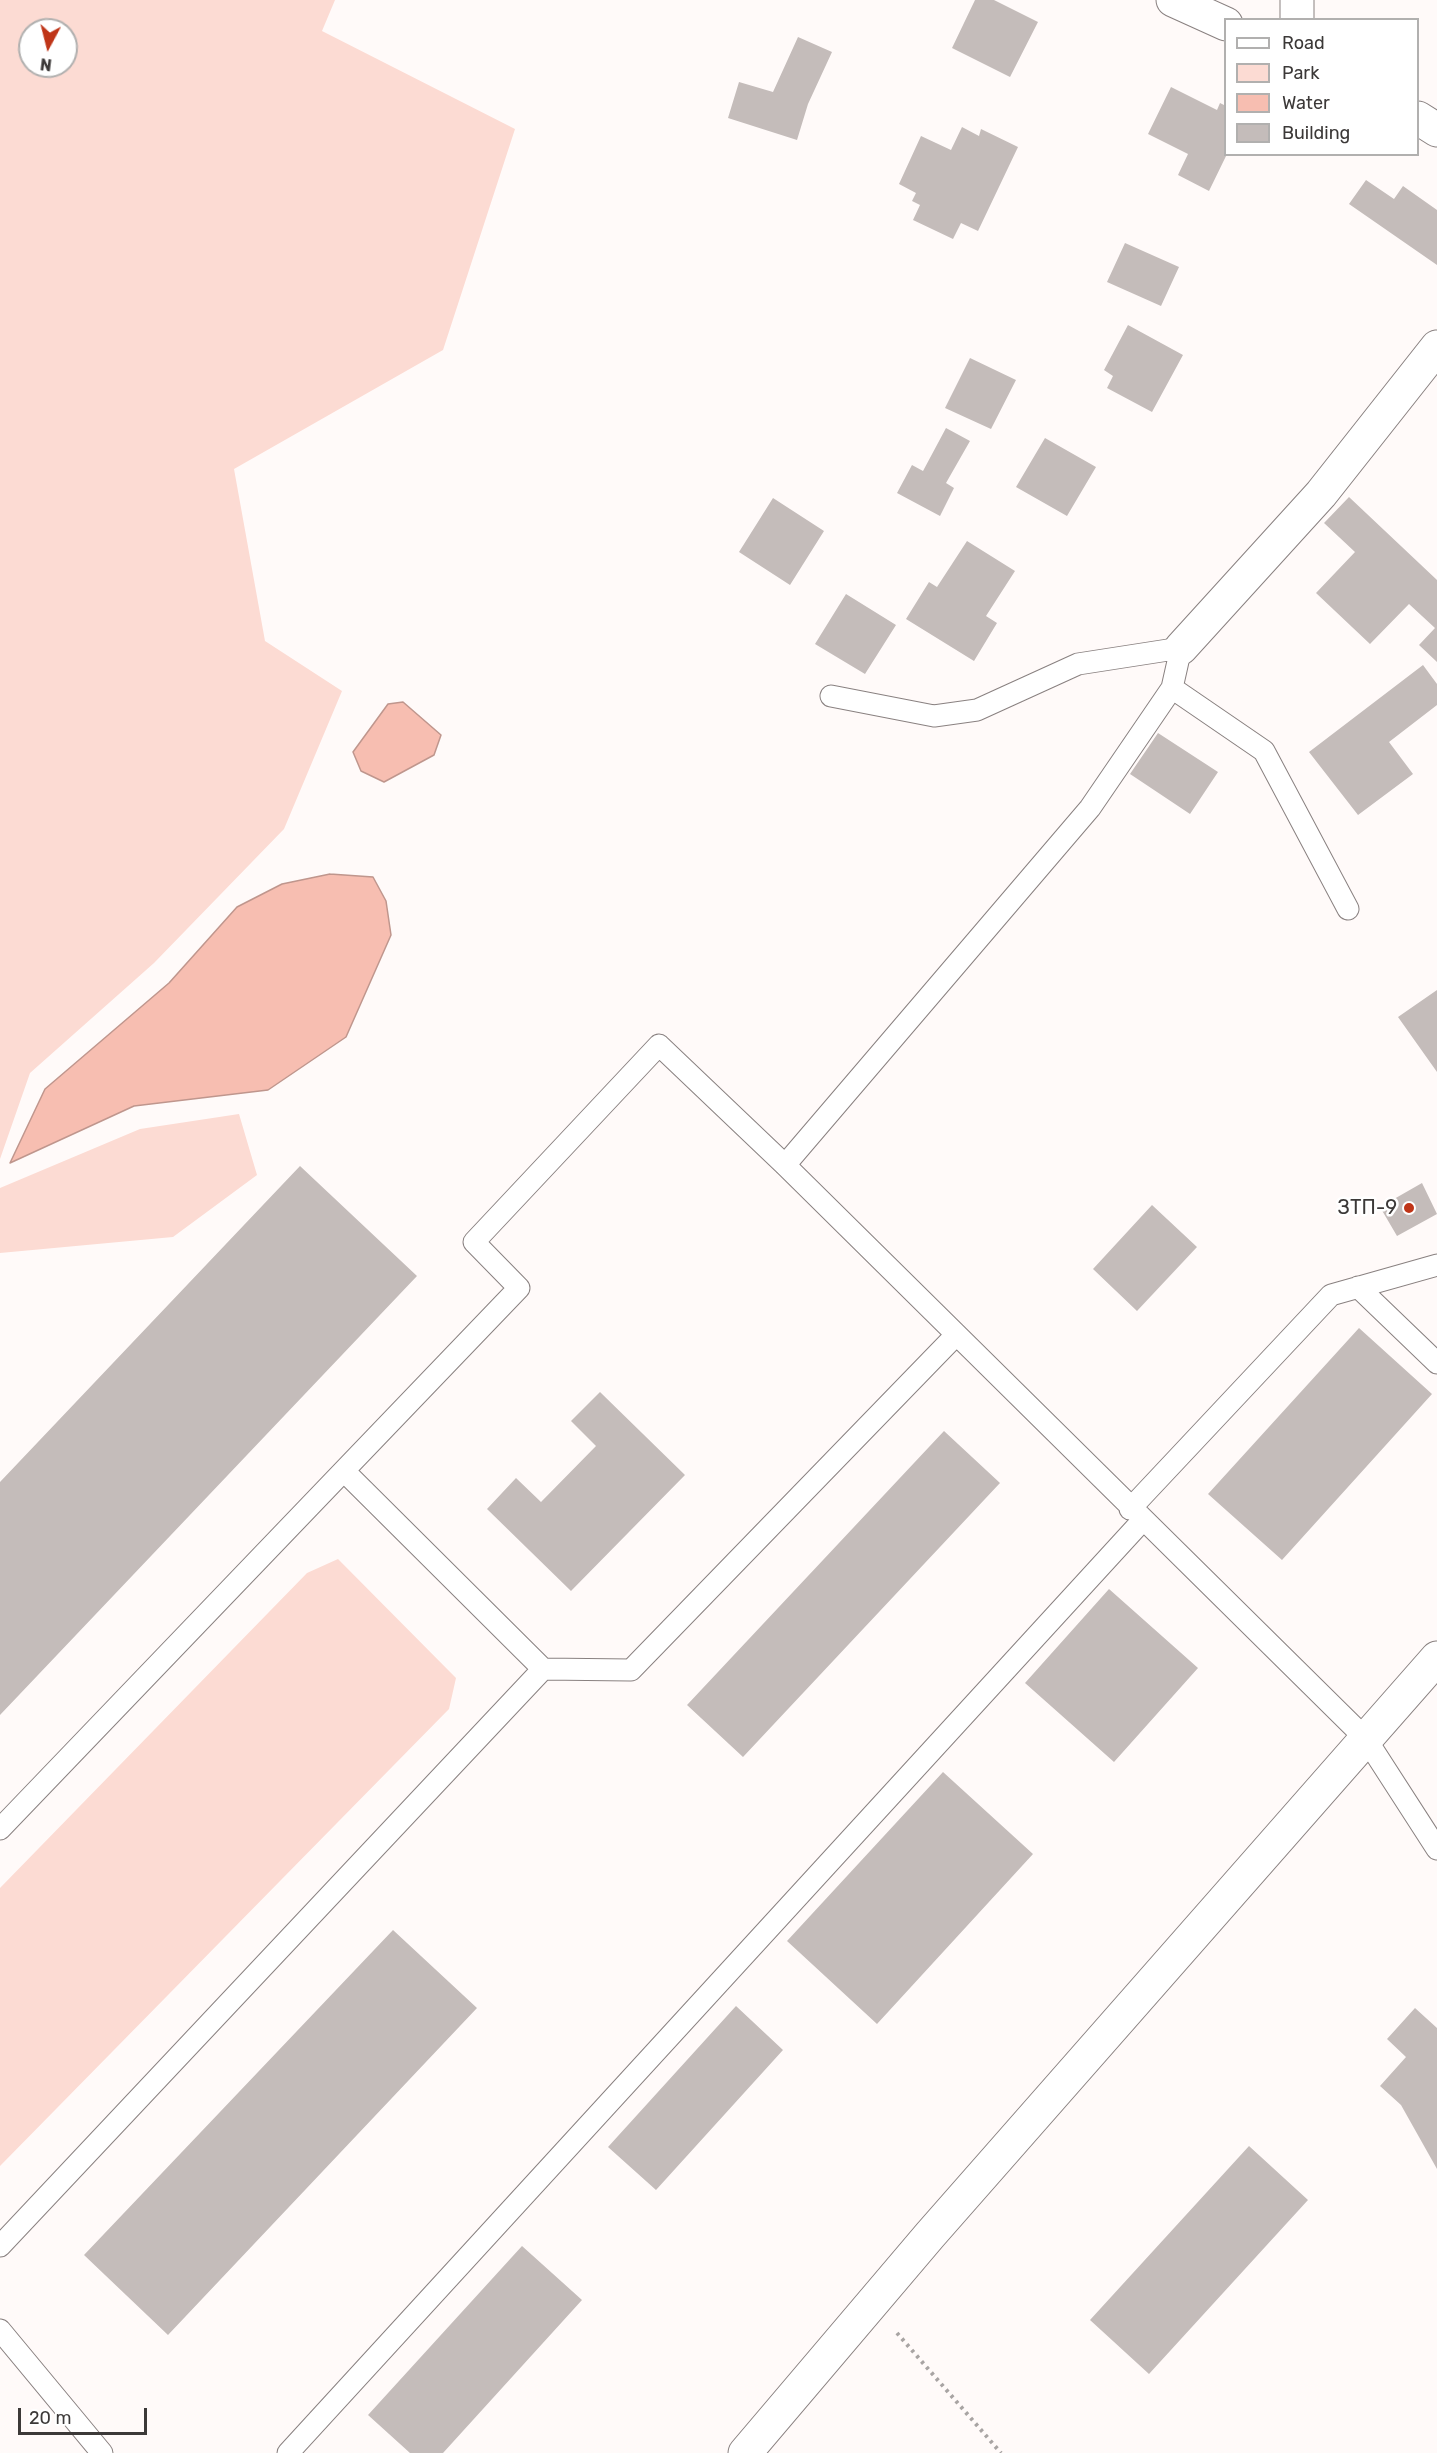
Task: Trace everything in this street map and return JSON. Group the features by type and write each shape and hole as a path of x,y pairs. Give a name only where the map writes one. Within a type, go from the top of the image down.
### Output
{"street":[{"path":"1173,0 1224,23"},
{"path":"1297,0 1297,18"},
{"path":"1419,119 1437,130"},
{"path":"1181,648 1321,494 1437,347"},
{"path":"745,2453 871,2304 1437,1658"}],"lane":[{"path":"785,1165 1090,808 1172,688 1181,648 1077,664 977,710 934,716 831,696"},
{"path":"1172,688 1264,751 1348,909"},
{"path":"0,1829 519,1288 474,1242 659,1045 785,1165 1136,1515 1365,1739 1437,1849"},
{"path":"288,2453 1136,1515 1331,1295 1437,1265"},
{"path":"1358,1287 1437,1363"},
{"path":"344,1471 543,1669 631,1670 956,1335"},
{"path":"0,2246 543,1669"},
{"path":"0,2330 102,2453"}],"path":[{"path":"871,2304 1001,2453"}],"green space":[{"path":"0,0 335,0 322,31 515,129 443,350 234,469 265,641 342,691 284,829 154,963 30,1073 0,1159"},
{"path":"239,1114 257,1175 173,1237 0,1253 0,1188 140,1129"},
{"path":"338,1559 456,1678 449,1709 0,2166 0,1888 307,1573"}],"water":[{"path":"403,702 441,735 434,755 384,782 361,771 353,752 388,704"},
{"path":"330,874 373,877 386,901 391,935 346,1037 268,1090 134,1106 10,1163 45,1089 169,983 237,907 282,884"}],"building":[{"path":"975,0 994,0 1038,22 1010,77 952,48"},
{"path":"798,37 832,52 808,104 797,140 728,118 739,82 773,92"},
{"path":"1171,87 1217,110 1220,103 1224,105 1224,156 1226,156 1209,191 1178,175 1188,154 1148,134"},
{"path":"962,127 979,136 981,129 1018,147 978,231 961,223 953,239 913,220 920,205 912,201 916,193 899,184 921,136 951,150"},
{"path":"1366,180 1394,199 1403,186 1437,210 1437,265 1349,204"},
{"path":"1125,243 1179,267 1161,306 1107,282"},
{"path":"1128,325 1183,355 1152,412 1107,388 1113,376 1104,370"},
{"path":"970,358 1016,380 991,429 945,408"},
{"path":"946,428 970,441 946,483 954,488 940,516 897,493 912,465 923,471"},
{"path":"1045,438 1096,467 1067,516 1016,487"},
{"path":"1349,497 1437,580 1437,662 1419,645 1435,628 1409,604 1370,644 1316,593 1355,552 1324,523"},
{"path":"773,498 824,531 790,585 739,552"},
{"path":"967,541 1015,571 986,616 997,623 974,661 906,619 929,582 937,587"},
{"path":"846,594 896,625 865,674 815,644"},
{"path":"1423,665 1437,684 1437,705 1389,742 1413,774 1358,815 1309,752"},
{"path":"1158,733 1218,772 1190,814 1130,774"},
{"path":"1437,990 1437,1072 1398,1017"},
{"path":"300,1166 417,1276 0,1715 0,1482"},
{"name":"ЗТП-9","path":"1422,1183 1437,1214 1397,1236 1380,1207"},
{"path":"1152,1205 1197,1247 1137,1311 1093,1269"},
{"path":"1359,1328 1432,1394 1282,1560 1208,1494"},
{"path":"600,1392 685,1475 571,1591 487,1509 516,1478 541,1502 596,1446 571,1421"},
{"path":"944,1431 1000,1483 743,1757 687,1705"},
{"path":"1109,1589 1198,1668 1114,1762 1025,1683"},
{"path":"943,1772 1033,1854 877,2024 787,1941"},
{"path":"393,1930 477,2008 168,2335 84,2255"},
{"path":"736,2006 783,2050 656,2190 608,2147"},
{"path":"1415,2008 1437,2028 1437,2169 1401,2105 1380,2086 1406,2057 1387,2039"},
{"path":"1249,2146 1308,2200 1149,2374 1090,2320"},
{"path":"522,2246 582,2300 443,2453 410,2453 368,2415"}],"place":[{"name":"ЗТП-9","path":"1409,1208"}]}
